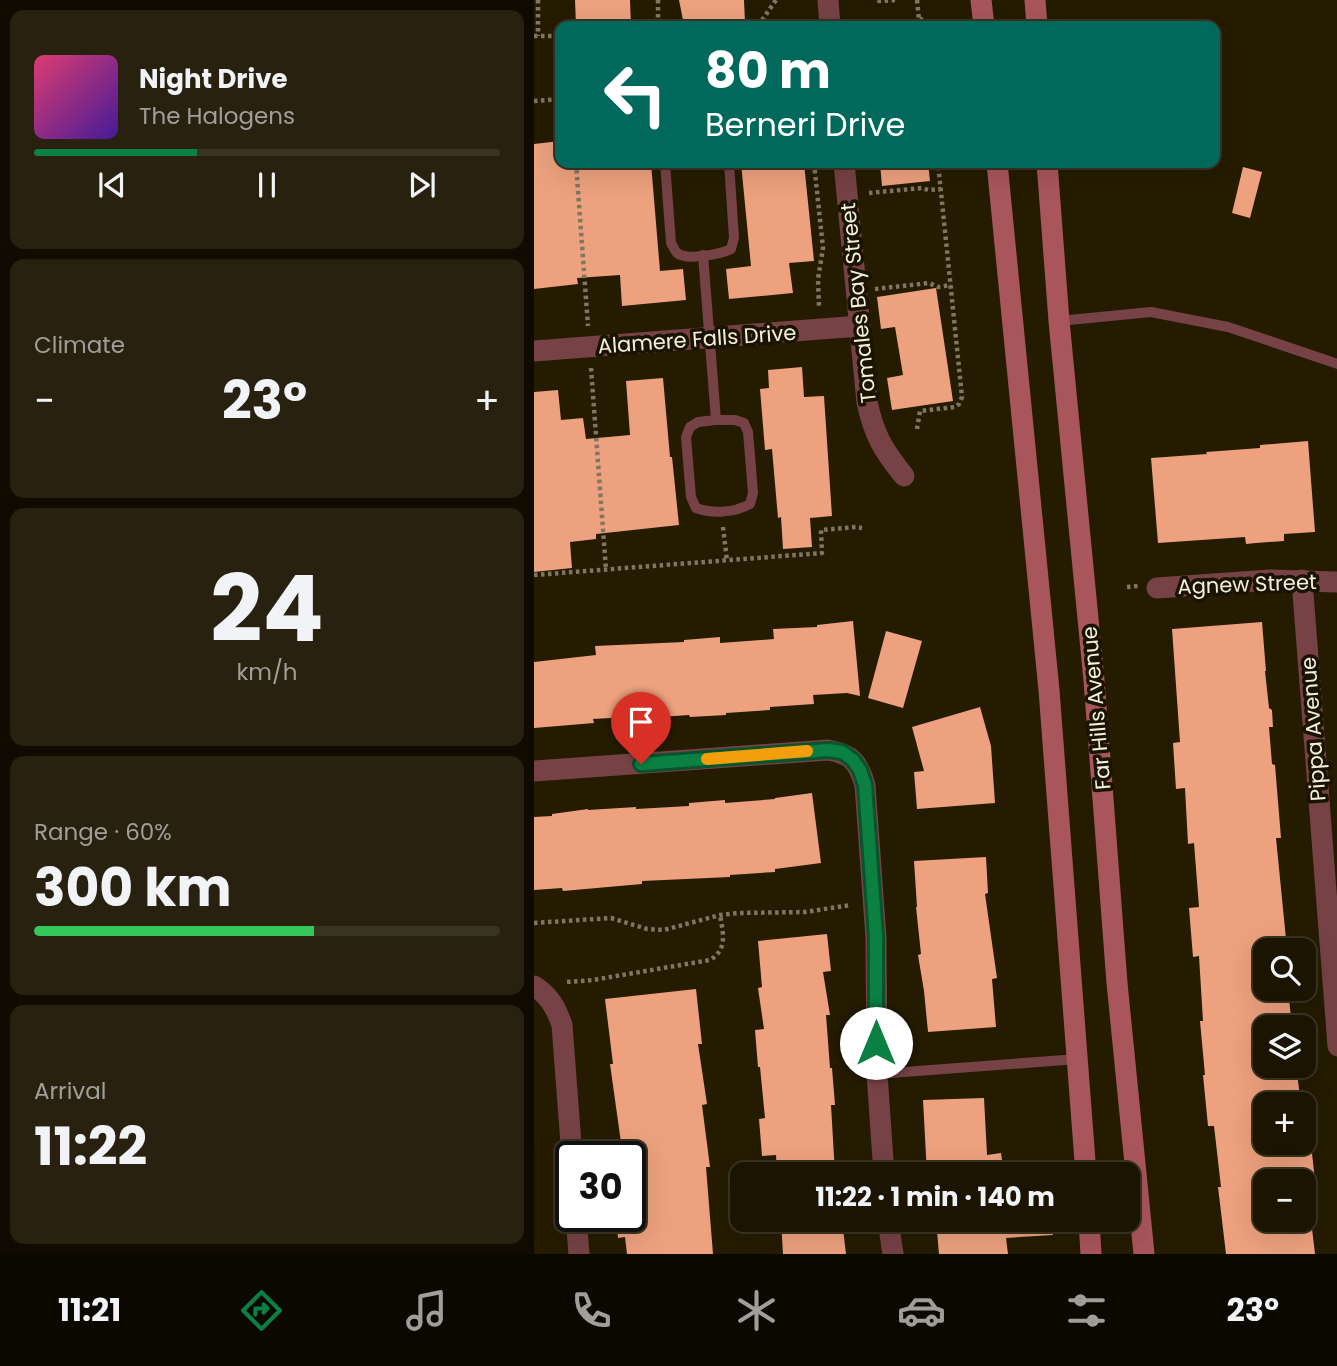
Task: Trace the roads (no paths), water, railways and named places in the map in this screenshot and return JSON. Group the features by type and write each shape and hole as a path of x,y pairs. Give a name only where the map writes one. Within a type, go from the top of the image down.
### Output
{"main road":[{"path":"981,0 983,21"},
{"path":"1035,0 1037,21"},
{"path":"997,168 1049,690 1085,1162"},
{"name":"Far Hills Avenue","path":"1047,168 1059,321 1094,680 1117,983 1144,1254"},
{"path":"1090,1232 1091,1254"}],"street":[{"path":"827,0 829,21"},
{"name":"Tomales Bay Street","path":"844,168 866,402 876,436 904,476"},
{"name":"Alamere Falls Drive","path":"534,351 860,326"},
{"name":"Agnew Street","path":"1158,588 1271,580 1337,582"},
{"name":"Pippa Avenue","path":"1302,580 1337,1046"},
{"path":"534,771 828,750 842,752 853,760 865,785 873,889 877,1074 883,1162"},
{"path":"537,988 550,999 562,1025 570,1141"},
{"path":"577,1232 579,1254"},
{"path":"890,1232 893,1254"}],"lane":[{"path":"665,168 671,243 676,252 684,257 722,253 731,249 735,237 729,168"},
{"path":"703,255 716,420"},
{"path":"1059,321 1151,312 1228,327 1337,364"},
{"path":"716,420 744,423 748,432 753,493 749,504 740,509 707,512 696,508 691,497 686,437 690,427 698,422 716,420"},
{"path":"877,1074 1078,1059"}]}
